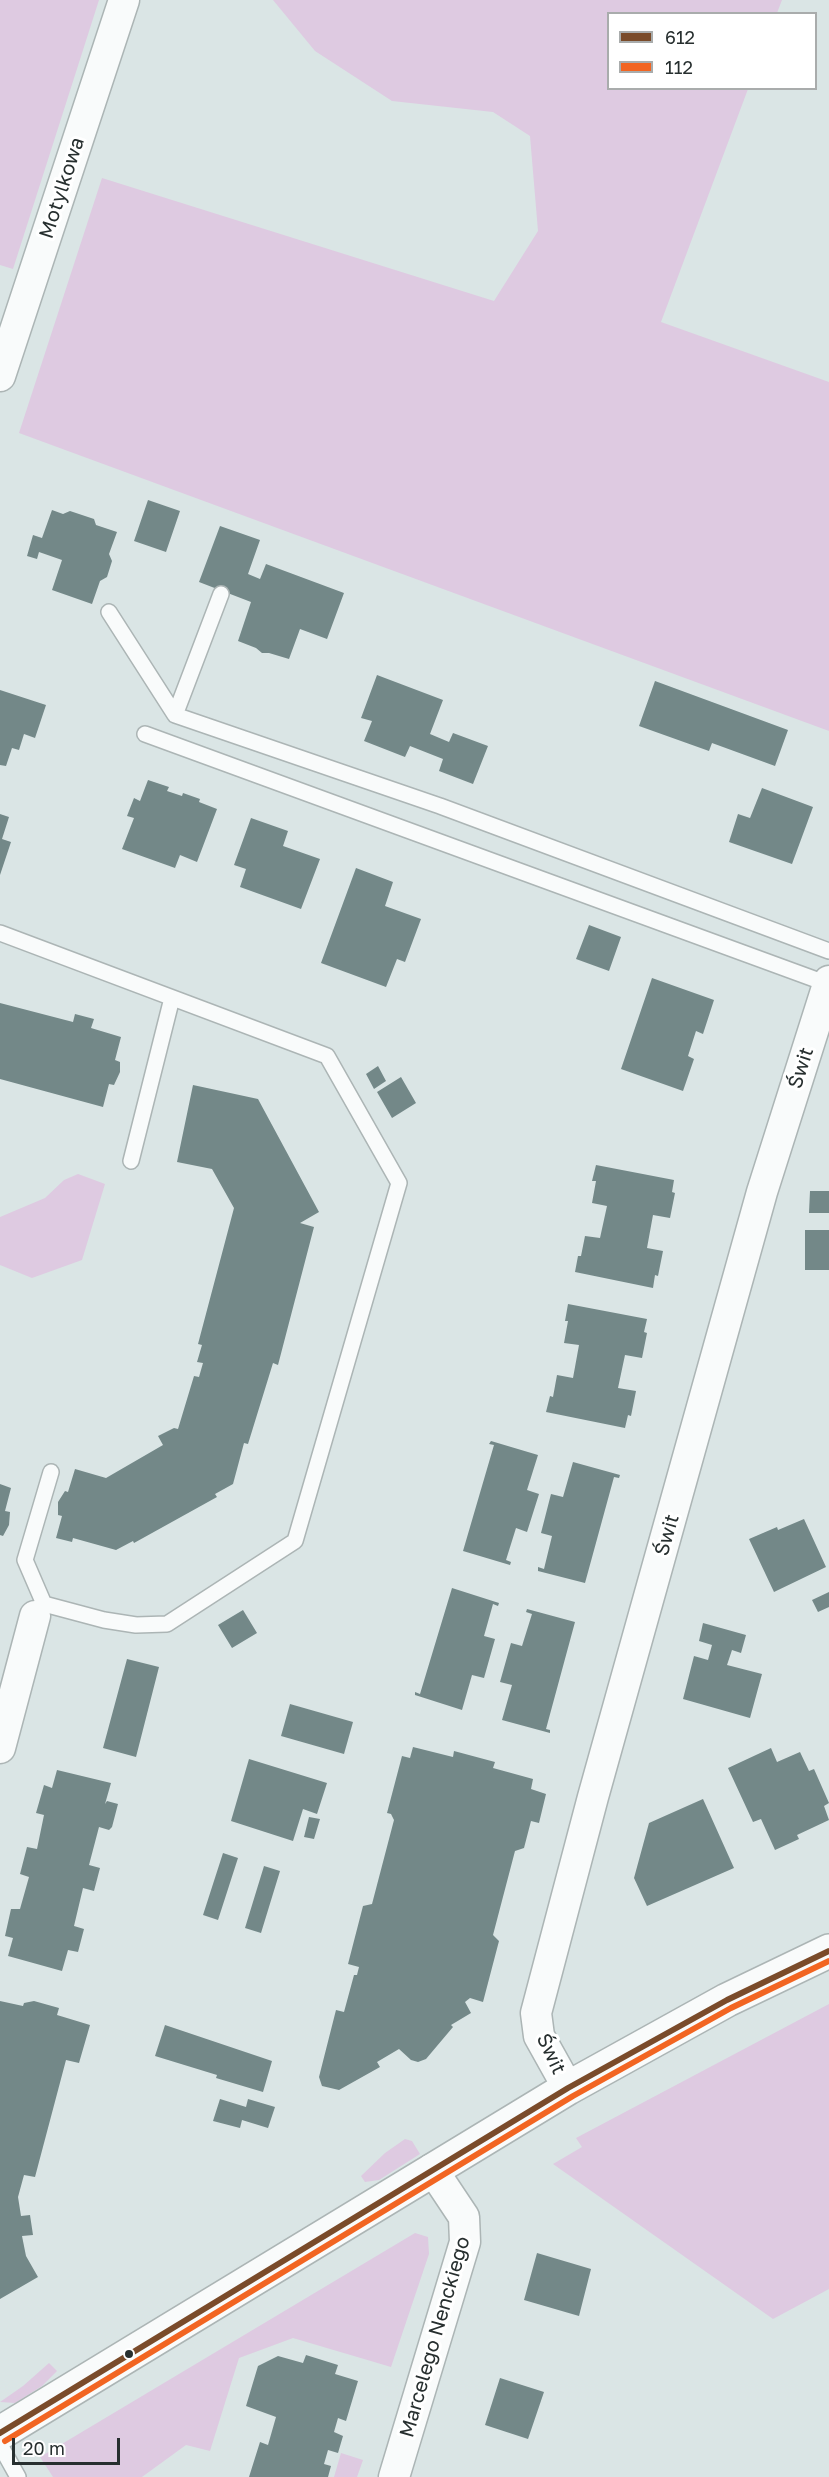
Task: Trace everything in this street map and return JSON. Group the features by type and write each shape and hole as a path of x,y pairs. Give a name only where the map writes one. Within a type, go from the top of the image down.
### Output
{"street":[{"name":"Motylkowa","path":"0,376 124,0"},
{"name":"Świt","path":"568,2088 540,2036 536,2013 596,1786 762,1192 829,982"},
{"path":"0,1748 40,1610"},
{"path":"0,2433 568,2088 727,2000 829,1951"},
{"name":"Marcelego Nenckiego","path":"394,2477 465,2242 464,2217 432,2169"}],"lane":[{"path":"176,715 221,594"},
{"path":"109,612 176,715 440,806 829,951"},
{"path":"145,734 829,982"},
{"path":"0,933 327,1056 399,1183 295,1541 167,1624 136,1625 40,1610 25,1560 51,1472"},
{"path":"131,1161 172,998"},
{"path":"0,2445 18,2477"}],"shaded area":[{"path":"0,0 99,0 13,269 0,265"},
{"path":"273,0 782,0 777,12 607,12 607,90 748,90 661,322 829,382 829,731 19,433 102,178 494,301 538,231 530,136 493,112 392,101 315,51"},
{"path":"78,1174 105,1184 82,1260 32,1278 0,1265 0,1217 45,1198 64,1180"},
{"path":"829,2004 829,2289 773,2319 553,2164 582,2147 576,2138"},
{"path":"405,2139 412,2141 420,2154 379,2180 365,2182 361,2176 385,2153"},
{"path":"415,2233 428,2237 429,2254 391,2367 293,2338 239,2358 210,2451 186,2445 142,2477 53,2477 40,2457"},
{"path":"49,2363 57,2371 42,2386 15,2403 0,2402 23,2386"},
{"path":"341,2453 363,2460 357,2477 334,2477"}],"building":[{"path":"148,500 180,511 166,552 134,541"},
{"path":"52,510 63,514 70,511 94,519 96,525 117,532 109,554 112,561 107,577 100,581 92,604 52,590 62,560 39,552 37,559 27,556 33,535 42,538"},
{"path":"220,526 260,540 248,574 260,579 266,564 344,593 327,639 300,629 289,659 262,653 238,641 251,602 199,582"},
{"path":"377,675 443,700 430,734 449,742 453,733 488,746 473,784 439,771 443,759 410,746 405,757 364,741 372,721 361,718"},
{"path":"655,681 788,730 775,766 712,743 709,751 639,726"},
{"path":"0,690 46,705 35,738 24,734 19,750 12,748 6,766 0,765"},
{"path":"148,780 169,787 167,791 182,796 183,793 200,799 199,802 217,809 197,862 180,855 175,868 122,849 134,818 127,816 134,798 140,801"},
{"path":"762,788 813,807 792,864 729,842 738,814 750,818"},
{"path":"0,814 9,817 2,839 11,842 0,875"},
{"path":"251,818 288,831 283,846 320,859 301,909 240,887 246,869 234,865"},
{"path":"356,868 393,882 385,906 421,919 405,962 397,959 386,987 321,963"},
{"path":"589,925 621,937 609,971 576,959"},
{"path":"652,978 714,1000 703,1034 696,1031 688,1056 694,1059 683,1091 621,1069"},
{"path":"0,1003 73,1022 75,1014 94,1019 91,1028 121,1037 115,1060 120,1062 120,1072 114,1085 109,1084 103,1107 0,1079"},
{"path":"378,1066 386,1081 374,1089 366,1074"},
{"path":"401,1077 416,1103 392,1118 377,1092"},
{"path":"193,1085 258,1099 319,1212 300,1223 314,1227 278,1365 273,1363 248,1444 244,1443 233,1484 215,1494 217,1497 134,1543 133,1541 116,1550 73,1538 72,1542 56,1538 62,1516 58,1515 58,1502 65,1491 68,1492 75,1469 106,1478 163,1445 158,1436 174,1428 178,1429 194,1376 199,1377 203,1363 197,1362 202,1345 198,1344 234,1208 212,1169 177,1162"},
{"path":"596,1165 674,1180 672,1192 675,1193 670,1218 653,1215 647,1248 663,1251 653,1288 575,1272 585,1236 600,1238 607,1206 592,1203 596,1181 592,1181"},
{"path":"810,1191 829,1191 829,1213 809,1213"},
{"path":"805,1230 829,1230 829,1270 805,1270"},
{"path":"568,1304 647,1319 642,1358 625,1355 618,1388 636,1391 631,1416 628,1415 625,1428 546,1412 550,1396 553,1397 557,1375 573,1378 579,1345 564,1343"},
{"path":"491,1441 538,1455 527,1490 539,1494 527,1532 516,1528 506,1560 511,1562 510,1565 463,1551 494,1445 489,1444"},
{"path":"573,1462 620,1475 619,1478 614,1477 585,1583 538,1571 538,1567 544,1569 552,1536 541,1533 551,1494 563,1497"},
{"path":"0,1484 11,1488 5,1511 10,1512 9,1525 3,1536 0,1535"},
{"path":"804,1519 826,1567 774,1592 749,1539"},
{"path":"452,1588 499,1603 498,1606 493,1604 484,1636 495,1639 484,1678 472,1675 462,1710 415,1695 415,1692 420,1694"},
{"path":"829,1592 829,1607 818,1612 812,1600"},
{"path":"527,1609 575,1622 546,1729 550,1730 550,1733 502,1720 512,1685 500,1682 511,1643 522,1646 532,1614 526,1612"},
{"path":"243,1610 257,1633 232,1648 218,1625"},
{"path":"703,1623 746,1635 741,1653 732,1650 727,1665 762,1674 750,1718 683,1699 694,1656 708,1660 712,1645 699,1641"},
{"path":"127,1659 159,1667 136,1757 103,1748"},
{"path":"290,1704 353,1722 344,1754 281,1736"},
{"path":"413,1747 453,1757 454,1751 495,1762 493,1768 533,1779 531,1789 546,1794 539,1823 531,1821 524,1848 515,1851 493,1935 499,1941 483,2002 470,1998 465,2002 471,2013 451,2025 453,2027 426,2059 418,2062 411,2060 399,2049 377,2062 380,2067 339,2090 322,2086 319,2077 336,2010 344,2012 354,1975 357,1975 359,1967 348,1964 363,1906 372,1904 394,1820 391,1814 387,1813 402,1756 410,1758"},
{"path":"771,1748 777,1762 800,1752 809,1771 814,1769 829,1803 824,1806 829,1820 797,1835 799,1839 775,1850 761,1819 753,1822 728,1768"},
{"path":"249,1759 327,1783 317,1814 303,1809 293,1841 231,1821"},
{"path":"57,1770 111,1783 105,1804 107,1801 118,1804 112,1827 109,1830 99,1827 89,1865 100,1868 94,1891 83,1888 74,1926 84,1929 78,1952 68,1950 62,1971 8,1956 13,1938 5,1936 11,1909 20,1909 29,1877 20,1874 27,1847 37,1849 44,1815 36,1813 44,1785 52,1788"},
{"path":"703,1799 734,1868 647,1906 634,1878 649,1823"},
{"path":"309,1817 320,1819 314,1839 304,1837"},
{"path":"223,1853 238,1858 218,1920 203,1915"},
{"path":"264,1866 280,1871 261,1933 245,1928"},
{"path":"0,2001 23,2006 24,2003 34,2001 59,2008 57,2015 90,2025 79,2063 66,2060 35,2177 24,2175 18,2197 21,2216 30,2215 33,2235 22,2236 26,2256 38,2277 0,2299"},
{"path":"165,2025 272,2061 263,2092 155,2056"},
{"path":"220,2099 246,2107 248,2099 275,2107 268,2128 242,2120 240,2128 213,2121"},
{"path":"537,2253 591,2269 579,2316 524,2300"},
{"path":"306,2355 338,2365 335,2374 358,2381 346,2421 338,2418 334,2432 343,2436 338,2453 328,2450 324,2464 331,2466 328,2477 249,2477 260,2442 268,2445 276,2417 246,2406 258,2366 278,2356 303,2363"},
{"path":"500,2378 544,2392 528,2439 485,2425"}],"transit line":[{"name":"612","path":"0,2433 568,2088 727,2000 829,1951"},
{"name":"112","path":"5,2441 573,2096 731,2008 829,1961"}]}
